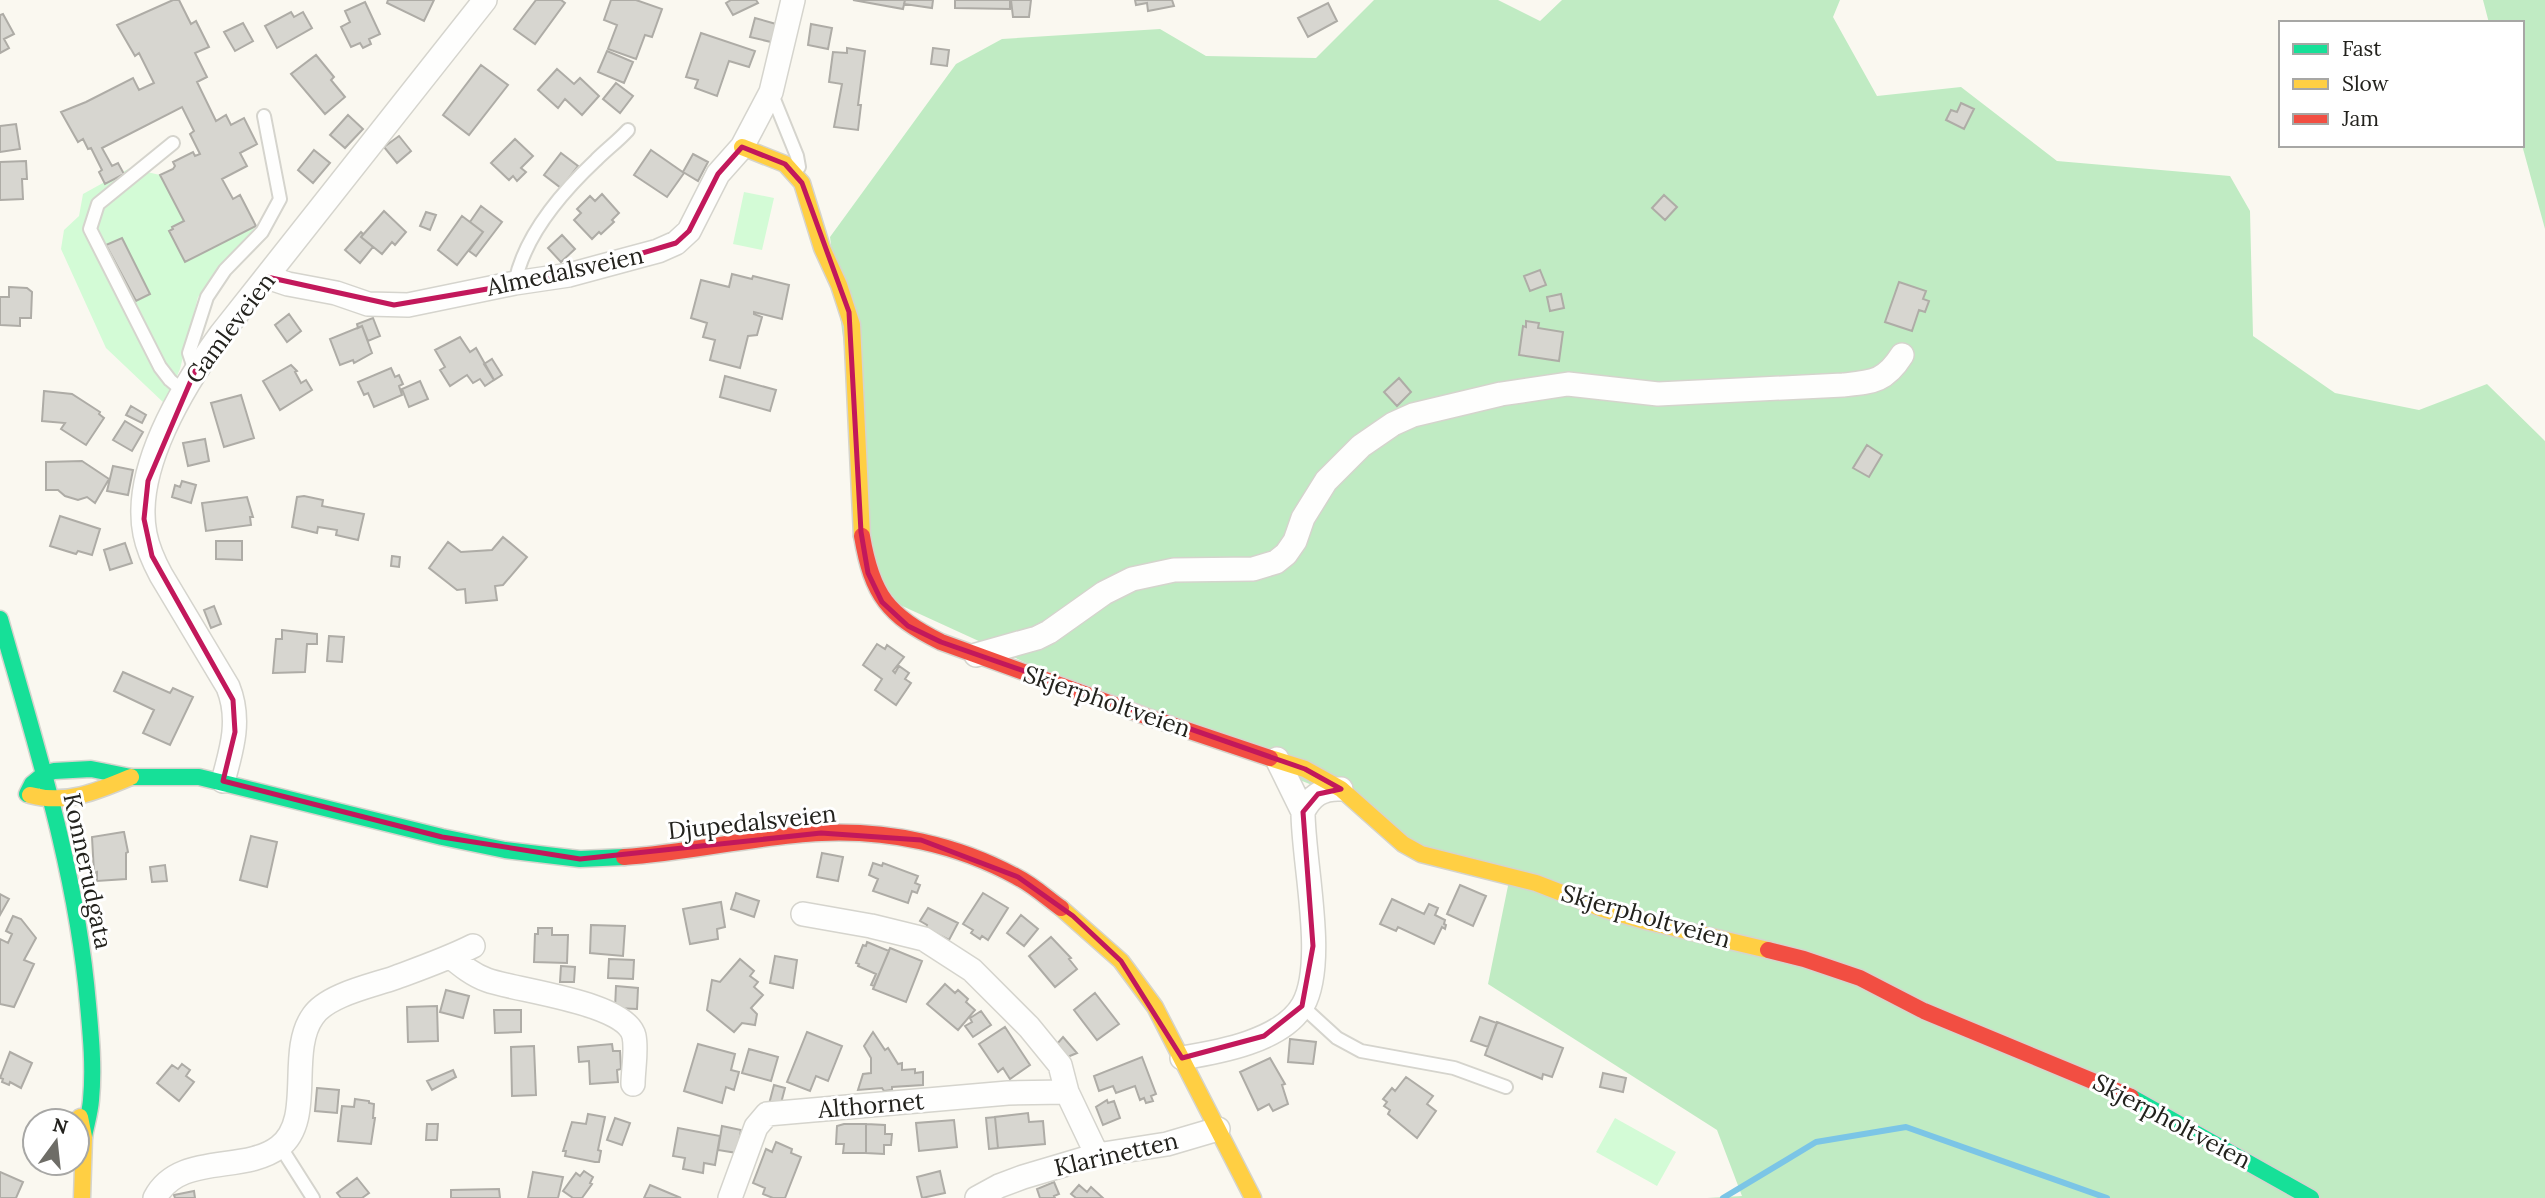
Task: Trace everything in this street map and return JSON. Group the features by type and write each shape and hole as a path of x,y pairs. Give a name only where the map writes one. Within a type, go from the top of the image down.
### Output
{"street":[{"name":"Gamleveien","path":"223,781 235,732 233,700 228,687 161,575 145,534 144,509 156,453 195,370 485,0"},
{"name":"Almedalsveien","path":"267,277 379,305 408,305 569,275 658,251 676,243 689,231 718,174 742,147 771,92 793,0"},
{"path":"742,147 785,164 802,183"},
{"name":"Skjerpholtveien","path":"802,183 822,248 839,285 852,325 864,556 873,586 882,602 908,626 941,642 1148,717 1305,769 1340,789 1403,844 1421,854 1523,880 1603,909 1804,959 1860,978 1924,1011 2121,1091 2311,1198"},
{"name":"Skjerpholtveien","path":"976,654 1037,638 1104,593 1132,579 1174,569 1253,569 1276,562 1295,541 1303,518 1326,481 1361,446 1393,424 1413,415 1501,394 1568,384 1670,394 1855,384 1887,376 1902,355"},
{"name":"Konnerudgata","path":"0,620 51,800 75,903 89,1006 90,1107"},
{"path":"1182,1058 1216,1053 1264,1036 1285,1023 1303,1006 1310,982 1313,946 1303,812 1277,759"},
{"name":"Konnerudgata","path":"21,767 33,815"},
{"name":"Djupedalsveien","path":"44,775 54,771 91,769 131,777 189,776 223,781 442,837 505,850 580,859 658,855 821,833 921,840 972,857 1018,877 1073,916 1121,961 1155,1007 1253,1198"},
{"path":"27,794 32,784 44,775"},
{"name":"Djupedalsveien","path":"27,794 51,800 90,792 131,777"},
{"path":"1303,812 1308,802 1318,794 1328,788 1340,789"},
{"path":"803,914 924,939 972,970 994,990 1060,1065 1067,1092 1097,1155"},
{"path":"155,1198 167,1181 176,1176 260,1156 280,1146 289,1136 297,1112 303,1041 313,1016 320,1008 349,993 451,957 473,946"},
{"path":"451,957 470,972 486,980 569,999 616,1016 626,1023 634,1035 633,1084"},
{"name":"Konnerudgata","path":"76,1065 79,1107"},
{"name":"Althornet","path":"730,1198 756,1127 767,1114 974,1096 1067,1092"},
{"name":"Klarinetten","path":"977,1198 1010,1182 1097,1155 1167,1144 1218,1129"},
{"name":"Konnerudgata","path":"82,1198 83,1177"}],"lane":[{"path":"771,92 797,156 802,183"},
{"path":"195,370 189,353 207,297 225,270 262,232 280,199 264,116"},
{"path":"515,283 526,250 549,214 588,168 628,130"},
{"path":"173,143 98,204 90,229 160,367 183,391"},
{"path":"1303,1006 1337,1038 1361,1051 1454,1068 1506,1087"},
{"path":"280,1146 313,1198"}],"highlighted area":[{"path":"742,147 785,164 802,183 849,312 861,532 868,573 882,602 908,626 941,642 1305,769 1341,789 1318,794 1303,812 1313,946 1302,1006 1264,1036 1182,1058 1121,961 1073,916 1018,877 921,840 821,833 580,859 442,837 223,781 235,732 233,700 152,556 144,519 148,481 195,371 267,277 394,305 569,275 676,243 689,231 718,174"}],"green space":[{"path":"1374,0 1498,0 1540,21 1562,0 1840,0 1833,17 1877,96 1961,87 2057,161 2230,176 2250,211 2253,336 2335,393 2419,410 2487,384 2545,441 2545,1198 1707,1198 1742,1196 1717,1130 1488,984 1510,876 1433,859 1359,804 1151,720 876,594 830,237 956,64 1002,39 1160,29 1206,56 1316,58"},
{"path":"2483,0 2545,0 2545,229 2523,147 2524,21 2488,21"},
{"path":"130,168 160,175 184,221 172,227 173,229 256,226 198,297 180,369 165,404 106,348 61,249 64,230 79,216 83,194"},
{"path":"744,192 774,198 762,250 733,244"},
{"path":"1615,1118 1676,1152 1657,1186 1596,1152"}],"building":[{"path":"173,0 179,0 191,24 196,21 209,47 195,53 207,77 197,82 216,121 226,115 231,125 244,118 257,144 240,153 247,166 222,179 233,199 240,195 256,226 185,262 169,231 184,221 160,175 173,169 173,162 193,152 195,156 200,154 190,134 194,131 182,107 102,148 112,166 118,163 124,174 105,184 99,172 102,170 91,148 88,149 83,139 78,142 61,112 133,78 139,90 154,83 139,53 135,56 117,25"},
{"path":"388,0 434,0 424,21 387,3"},
{"path":"536,0 561,0 565,3 535,44 514,29"},
{"path":"611,0 636,0 662,9 652,37 645,35 636,59 608,49 617,25 604,20"},
{"path":"731,0 756,0 758,3 733,15 726,3"},
{"path":"853,0 905,0 903,9"},
{"path":"905,0 933,0 932,8 904,4"},
{"path":"955,0 1010,0 1010,9 955,8"},
{"path":"1011,0 1031,0 1029,17 1013,17"},
{"path":"1135,0 1172,0 1174,6 1148,11 1147,3 1136,5"},
{"path":"365,2 380,34 369,39 371,44 363,48 360,43 351,47 341,27 350,22 345,11"},
{"path":"1328,3 1337,21 1308,37 1298,18"},
{"path":"291,12 294,17 303,12 312,28 277,48 265,26"},
{"path":"3,14 14,34 4,39 9,48 0,53 0,15"},
{"path":"755,18 776,24 771,42 750,37"},
{"path":"243,23 253,41 235,51 224,32"},
{"path":"811,24 832,28 828,49 808,45"},
{"path":"701,33 755,51 749,67 729,61 717,96 695,88 698,80 686,77"},
{"path":"847,48 865,51 858,105 861,105 858,130 834,127 842,84 829,82 833,52 847,53"},
{"path":"933,48 949,50 947,66 931,64"},
{"path":"607,51 633,62 624,83 598,72"},
{"path":"316,55 334,77 331,80 345,97 325,114 291,74"},
{"path":"481,65 508,85 469,135 443,115"},
{"path":"557,69 574,84 580,78 599,96 582,115 565,99 558,108 538,90"},
{"path":"616,83 633,96 620,113 603,99"},
{"path":"1961,103 1974,109 1964,129 1946,120 1951,110 1957,112"},
{"path":"348,115 363,129 345,148 330,135"},
{"path":"16,124 20,149 0,152 0,126"},
{"path":"399,136 411,151 397,163 384,147"},
{"path":"515,139 533,156 521,168 526,172 517,181 513,176 509,180 491,163"},
{"path":"314,150 330,163 313,183 298,170"},
{"path":"651,150 684,173 667,197 634,175"},
{"path":"561,153 578,166 561,188 544,175"},
{"path":"693,154 708,162 698,181 683,172"},
{"path":"26,161 27,179 22,179 23,199 0,200 0,162"},
{"path":"602,194 619,213 612,220 614,222 592,239 574,220 581,213 577,209 590,196 595,201"},
{"path":"1664,195 1677,207 1665,220 1652,208"},
{"path":"481,206 502,222 476,256 469,251 483,232 470,222"},
{"path":"384,211 406,232 395,245 392,242 382,254 361,237"},
{"path":"426,212 436,215 430,230 420,226"},
{"path":"462,216 483,232 457,265 438,250"},
{"path":"361,232 361,237 373,247 360,263 345,250"},
{"path":"562,235 575,249 561,262 548,248"},
{"path":"122,238 150,294 136,301 106,245"},
{"path":"1540,270 1546,285 1530,291 1524,276"},
{"path":"732,274 789,285 782,319 754,312 762,317 757,335 748,336 740,368 710,360 715,340 703,337 707,323 691,318 701,280 729,287"},
{"path":"1899,282 1926,291 1923,299 1929,301 1925,312 1919,310 1912,331 1885,322"},
{"path":"9,287 27,288 32,292 31,318 20,318 20,326 0,325 0,297 9,297"},
{"path":"1561,294 1564,308 1550,311 1547,297"},
{"path":"289,314 301,331 287,342 275,325"},
{"path":"373,318 380,336 368,341 362,326 358,328 357,324"},
{"path":"1526,321 1539,323 1538,328 1563,332 1559,361 1519,355"},
{"path":"362,326 372,353 354,363 353,360 340,365 330,339"},
{"path":"460,337 470,352 476,348 494,380 485,386 480,379 473,383 467,375 450,386 440,370 445,367 435,350"},
{"path":"492,359 502,375 494,380 484,364"},
{"path":"291,365 297,371 295,372 301,383 306,380 312,390 280,410 263,381"},
{"path":"391,368 395,377 399,375 403,384 399,386 402,395 374,407 368,393 364,395 358,382"},
{"path":"725,376 776,390 770,411 720,397"},
{"path":"1399,378 1411,392 1397,406 1384,392"},
{"path":"420,381 428,399 409,407 402,389"},
{"path":"44,391 72,394 100,412 104,418 86,445 61,429 65,423 42,421"},
{"path":"241,395 254,438 224,447 211,403"},
{"path":"131,406 146,415 142,423 126,415"},
{"path":"125,421 143,432 132,451 113,440"},
{"path":"205,439 209,461 188,466 183,443"},
{"path":"1867,445 1882,455 1869,477 1853,468"},
{"path":"82,461 109,479 95,503 87,497 78,500 65,496 58,490 46,490 46,462"},
{"path":"113,466 133,470 128,495 107,491"},
{"path":"182,481 196,485 191,503 172,497 175,485 180,487"},
{"path":"247,497 253,517 250,517 251,525 206,531 202,503"},
{"path":"297,497 323,500 322,506 364,514 358,540 336,535 337,530 318,527 317,533 292,527"},
{"path":"60,516 100,529 92,555 78,551 76,554 50,546"},
{"path":"503,537 527,557 503,585 495,586 497,600 466,603 465,589 457,590 429,568 448,542 461,552 492,550"},
{"path":"216,541 242,541 242,560 216,559"},
{"path":"125,543 132,563 110,570 104,550"},
{"path":"392,556 400,557 399,567 391,566"},
{"path":"214,606 221,624 211,628 204,610"},
{"path":"282,630 317,634 317,644 307,644 305,672 273,673 276,639 282,639"},
{"path":"329,636 344,637 342,662 327,661"},
{"path":"877,644 885,649 887,645 904,657 893,671 895,673 899,666 909,673 905,679 911,683 896,705 875,690 882,679 863,665"},
{"path":"123,672 170,693 173,688 193,697 170,745 143,733 154,710 114,691"},
{"path":"124,832 128,852 126,879 97,881 92,837"},
{"path":"251,836 277,842 267,887 240,880"},
{"path":"822,853 843,857 838,881 817,877"},
{"path":"873,863 882,866 883,863 918,876 915,883 920,885 917,893 912,891 908,903 873,891 878,879 869,875"},
{"path":"165,865 167,881 152,882 150,867"},
{"path":"1460,885 1486,896 1473,926 1447,914"},
{"path":"736,893 759,901 754,917 731,909"},
{"path":"983,893 1008,908 988,940 982,936 980,939 971,933 973,930 963,924"},
{"path":"0,894 9,899 0,915"},
{"path":"1392,899 1424,914 1429,904 1438,908 1435,915 1445,920 1446,925 1445,929 1442,927 1434,944 1398,927 1396,931 1380,924"},
{"path":"721,902 725,927 717,929 718,939 690,944 683,909"},
{"path":"928,908 958,923 949,940 926,928 927,925 920,921"},
{"path":"1021,915 1038,929 1024,946 1007,933"},
{"path":"13,916 21,919 36,938 24,960 34,964 14,1007 0,1004 0,939 8,943 12,934 6,931"},
{"path":"591,925 625,926 623,956 590,953"},
{"path":"538,928 552,928 552,935 568,935 567,963 534,962 535,934 538,934"},
{"path":"1051,937 1071,958 1069,959 1077,969 1055,987 1029,956"},
{"path":"867,942 889,951 874,986 871,985 876,974 856,963 863,945 866,946"},
{"path":"890,948 922,961 906,1002 873,989"},
{"path":"775,956 797,960 793,988 770,983"},
{"path":"609,959 634,960 633,979 608,978"},
{"path":"740,959 754,971 750,976 758,982 754,987 763,995 751,1008 757,1014 755,1025 742,1023 734,1032 707,1010 712,980 720,982"},
{"path":"561,966 575,967 574,982 560,982"},
{"path":"945,984 955,993 958,990 975,1010 958,1030 927,1004"},
{"path":"616,986 638,988 637,1009 615,1008"},
{"path":"446,990 469,996 463,1018 440,1012"},
{"path":"1095,993 1119,1024 1097,1040 1074,1010"},
{"path":"437,1006 438,1041 408,1042 407,1007"},
{"path":"494,1010 521,1010 521,1032 495,1033"},
{"path":"981,1011 991,1025 973,1037 965,1026 972,1022 970,1018"},
{"path":"1480,1017 1497,1023 1488,1047 1471,1041"},
{"path":"1497,1022 1563,1048 1552,1077 1543,1074 1542,1079 1485,1055"},
{"path":"1005,1027 1030,1065 1010,1079 1003,1068 998,1072 979,1044"},
{"path":"807,1032 842,1046 828,1081 816,1076 810,1091 787,1082"},
{"path":"873,1032 898,1064 902,1063 902,1070 915,1069 915,1073 923,1072 923,1085 892,1087 892,1090 884,1091 882,1088 858,1090 863,1074 871,1073 871,1058 864,1046"},
{"path":"1063,1037 1077,1053 1065,1058 1056,1045"},
{"path":"1290,1039 1316,1042 1313,1064 1288,1062"},
{"path":"612,1044 613,1051 620,1051 621,1069 617,1070 618,1082 590,1084 589,1061 579,1062 578,1047"},
{"path":"698,1044 735,1054 731,1070 739,1072 734,1090 726,1087 722,1103 684,1091"},
{"path":"534,1046 536,1095 512,1096 511,1047"},
{"path":"749,1049 778,1057 771,1081 742,1073"},
{"path":"10,1052 32,1063 21,1088 10,1082 9,1085 2,1082 3,1079 0,1078"},
{"path":"1142,1057 1156,1094 1151,1096 1153,1101 1146,1103 1144,1098 1140,1100 1135,1086 1116,1093 1113,1086 1099,1091 1094,1076"},
{"path":"1270,1058 1285,1084 1282,1085 1288,1104 1273,1111 1269,1104 1258,1110 1240,1072"},
{"path":"182,1064 190,1070 186,1076 194,1082 179,1101 157,1083 172,1065 178,1069"},
{"path":"453,1070 456,1077 432,1090 427,1081"},
{"path":"1603,1073 1626,1078 1623,1092 1600,1087"},
{"path":"1406,1077 1433,1096 1427,1104 1436,1111 1417,1138 1388,1114 1390,1110 1384,1106 1387,1102 1383,1099 1392,1088 1395,1091"},
{"path":"774,1085 785,1088 780,1107 769,1104"},
{"path":"317,1088 339,1090 337,1113 315,1111"},
{"path":"355,1099 374,1104 371,1144 338,1141 342,1106 354,1107"},
{"path":"1107,1100 1108,1103 1114,1101 1120,1118 1103,1125 1096,1107"},
{"path":"1028,1113 1029,1122 1043,1121 1045,1144 998,1148 995,1117"},
{"path":"588,1114 605,1117 598,1150 601,1151 599,1162 565,1156 566,1151 563,1151 572,1122 586,1124"},
{"path":"995,1117 998,1148 989,1149 986,1118"},
{"path":"615,1118 630,1123 622,1145 607,1140"},
{"path":"954,1120 957,1147 919,1151 916,1123"},
{"path":"427,1124 438,1124 437,1140 426,1140"},
{"path":"866,1124 866,1153 843,1153 844,1144 836,1144 837,1126"},
{"path":"866,1124 885,1125 885,1134 892,1134 891,1145 884,1145 884,1154 866,1153"},
{"path":"722,1126 741,1130 737,1153 718,1150"},
{"path":"678,1128 720,1136 715,1165 704,1163 703,1173 683,1169 685,1158 673,1156"},
{"path":"776,1142 792,1149 791,1153 801,1157 785,1198 773,1198 763,1194 765,1188 753,1183 766,1149 772,1152"},
{"path":"584,1171 593,1177 590,1183 592,1184 582,1198 573,1198 563,1191 576,1173 580,1176"},
{"path":"940,1171 945,1193 922,1198 917,1177"},
{"path":"0,1172 23,1182 16,1198 0,1198"},
{"path":"533,1172 563,1177 558,1198 528,1198"},
{"path":"357,1178 369,1193 362,1198 341,1198 337,1193"},
{"path":"1054,1182 1059,1194 1054,1196 1055,1198 1040,1198 1037,1189"},
{"path":"650,1185 681,1198 644,1198"},
{"path":"1079,1185 1087,1192 1091,1187 1103,1198 1076,1198 1071,1194"},
{"path":"499,1189 500,1198 451,1198 451,1190"},
{"path":"194,1191 195,1198 175,1198 174,1195"}],"waterway":[{"path":"1723,1198 1816,1142 1906,1127 2107,1198"}],"traffic: fast":[{"path":"0,619 41,762 75,906 83,955 92,1052 90,1107"},
{"path":"27,794 32,784 43,775 54,771 91,769 131,777 199,777 505,850 580,859 624,857"},
{"path":"2131,1097 2311,1198"}],"traffic: slow":[{"path":"742,147 785,164 802,183 822,248 839,285 852,325 862,536"},
{"path":"1270,758 1305,769 1341,789 1403,844 1421,854 1536,883 1603,909 1645,921 1768,950"},
{"path":"30,795 43,798 82,795 131,777"},
{"path":"1061,908 1121,961 1155,1007 1253,1198"},
{"path":"82,1198 83,1177"}],"traffic: jam":[{"path":"862,536 871,574 885,601 908,623 941,642 1270,758"},
{"path":"624,857 821,833 897,837 946,848 994,866 1029,884 1061,908"},
{"path":"1768,950 1860,978 1924,1011 2131,1097"}]}
